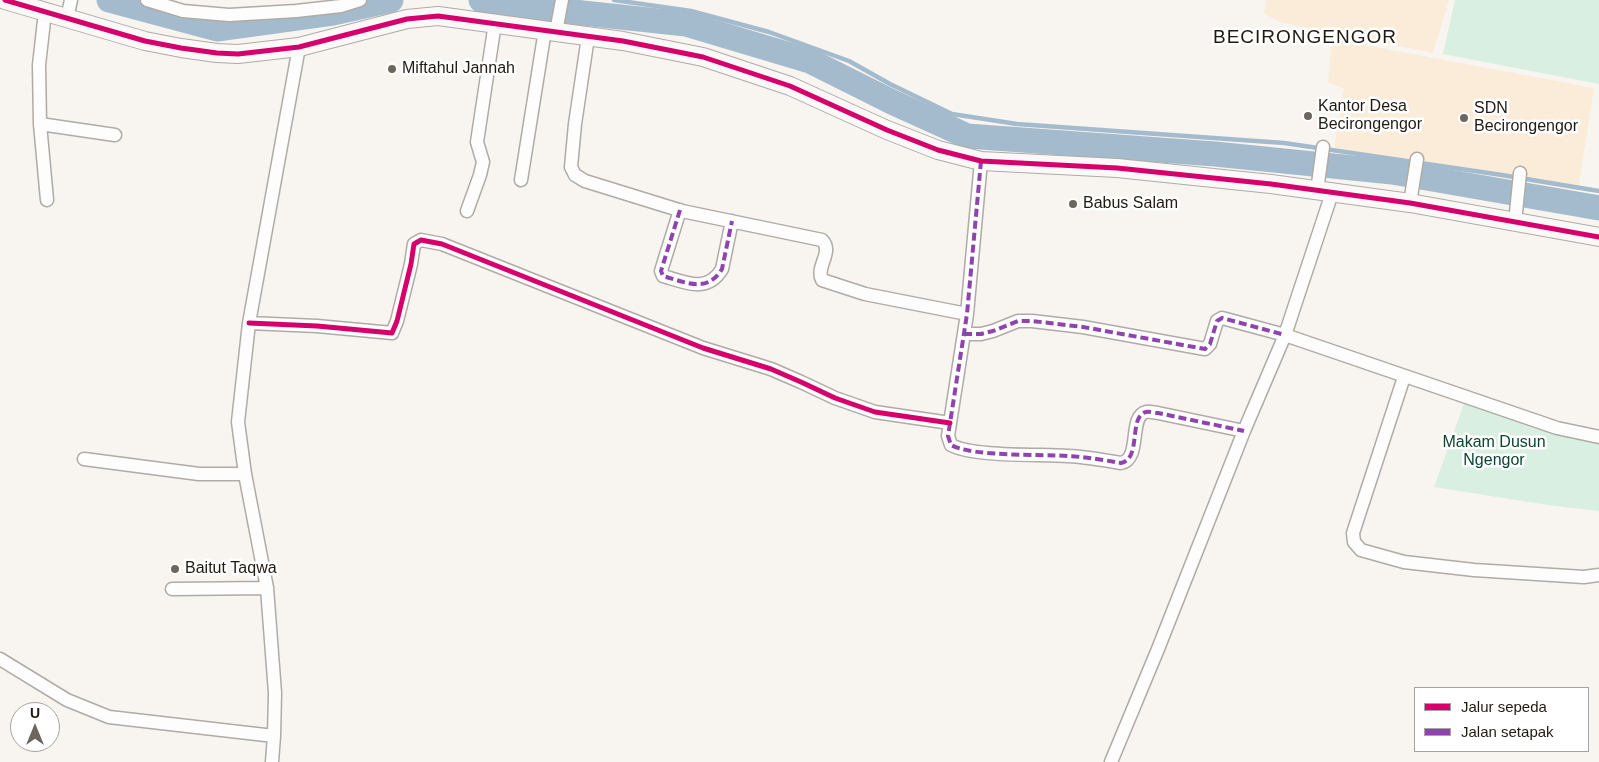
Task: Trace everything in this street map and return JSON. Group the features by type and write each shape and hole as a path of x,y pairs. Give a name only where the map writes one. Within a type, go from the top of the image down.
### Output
{"street":[{"path":"4,0 45,12 69,8 145,41 217,53 238,54 299,47 415,18 438,16 553,29 703,57 790,86 887,130 938,150 981,161 1117,168 1271,184 1411,195 1515,214 1599,237"},
{"path":"146,0 183,11 229,15 296,11 360,0"},
{"path":"521,180 559,2"},
{"path":"45,12 39,66 40,124 47,200"},
{"path":"467,211 483,162 477,142 495,23"},
{"path":"588,37 575,124 571,166 575,175 585,181 680,210 822,240 827,248 820,272 822,280 865,294 967,314"},
{"path":"272,762 274,693 267,588 245,474 238,422 249,324 299,47"},
{"path":"40,124 115,135"},
{"path":"1111,762 1162,641 1244,431 1285,335 1323,187 1322,153"},
{"path":"981,161 967,314 948,436 951,445 957,448 986,453 1071,456 1122,463 1126,462 1131,456 1137,424 1141,415 1146,412 1244,431"},
{"path":"1411,195 1416,166"},
{"path":"1515,214 1519,182"},
{"path":"680,210 661,272 663,276 698,285 712,281 722,269 732,221"},
{"path":"249,324 317,326 392,334 411,264 414,244 421,240 430,241 470,255 703,348 771,369 835,398 875,412 950,423"},
{"path":"964,334 981,334 1018,321 1032,321 1083,327 1205,349 1210,344 1216,320 1222,318 1285,335 1557,428 1599,437"},
{"path":"1404,377 1353,533 1354,542 1361,550 1404,562 1474,570 1584,577 1599,575"},
{"path":"84,459 199,474 245,474"},
{"path":"172,590 267,588"},
{"path":"0,659 67,700 109,717 274,736"}],"shaded area":[{"path":"1266,0 1449,0 1433,53 1279,22 1264,13"},
{"name":"SDN Becirongengor","path":"1332,39 1594,88 1578,191 1334,148 1344,88 1328,83"}],"green space":[{"path":"1455,0 1599,0 1599,84 1443,54"},
{"name":"Makam Dusun Ngengor","path":"1466,398 1599,437 1599,511 1434,487"}],"waterway":[{"path":"109,0 217,29 333,13 391,0"},
{"path":"481,0 686,24 810,61 892,102 967,136 1215,154 1392,172 1599,208"},
{"path":"614,0 691,11 769,32 849,61 890,84 952,114 1017,124 1284,143 1599,191"}],"marked path":[{"path":"981,161 967,314 948,436 951,445 975,452 1075,456 1121,463 1127,460 1131,454 1137,421 1146,412 1244,431"},
{"path":"680,210 661,271 663,276 687,283 703,284 716,277 722,269 732,221"},
{"path":"964,334 981,334 1018,321 1032,321 1083,327 1205,349 1210,344 1217,321 1222,318 1285,335"}],"cycle path":[{"path":"5,0 145,41 217,53 238,54 299,47 407,19 438,16 623,41 703,57 790,86 887,130 938,150 981,161 1117,168 1271,184 1410,203 1599,237"},
{"path":"249,323 317,326 392,333 397,321 414,244 421,240 442,244 703,348 771,369 835,398 875,412 950,423"}],"place":[{"name":"Miftahul Jannah","path":"392,69"},
{"name":"Kantor Desa Becirongengor","path":"1308,116"},
{"name":"SDN Becirongengor","path":"1464,118"},
{"name":"Babus Salam","path":"1073,204"},
{"name":"Baitut Taqwa","path":"175,569"}],"district":[{"name":"BECIRONGENGOR","path":"1305,38"}]}
